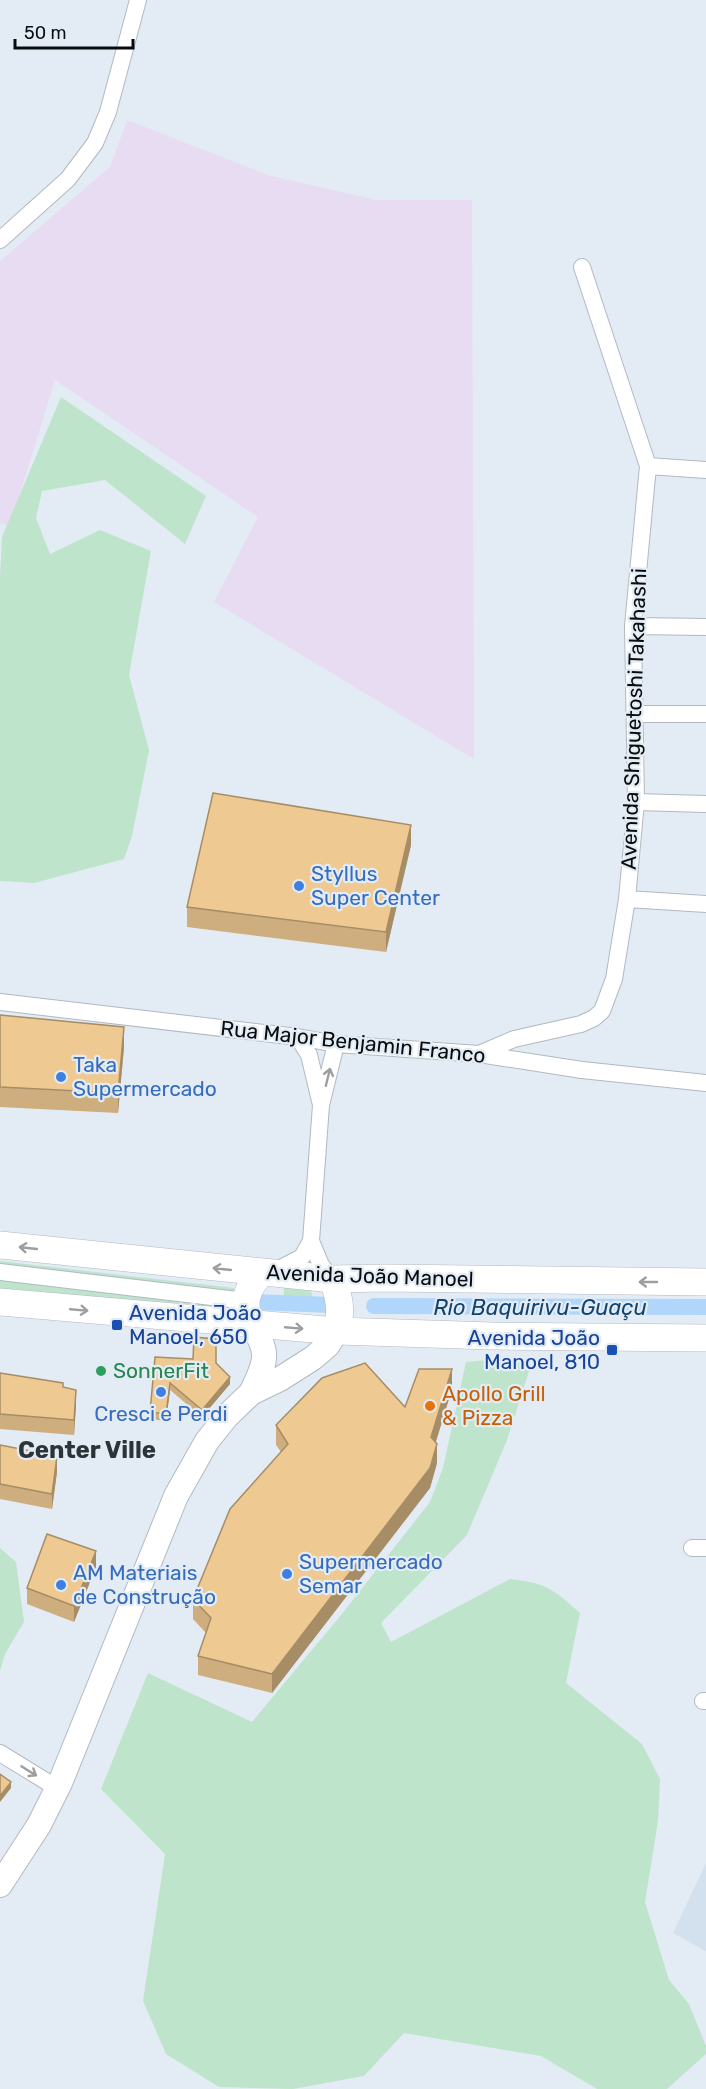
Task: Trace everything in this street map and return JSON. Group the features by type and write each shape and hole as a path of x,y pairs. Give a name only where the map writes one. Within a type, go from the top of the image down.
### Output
{"main road":[{"name":"Avenida João Manoel","path":"0,1245 332,1279 706,1282"},
{"path":"248,1312 250,1286 262,1273"},
{"path":"332,1279 338,1293 340,1310 337,1331"},
{"path":"0,1302 248,1312 337,1331 503,1336 706,1338"}],"street":[{"path":"0,240 68,179 86,158 108,112 138,0"},
{"name":"Avenida Shiguetoshi Takahashi","path":"479,1054 514,1039 581,1024 602,1011 614,979 627,899 636,802 633,626 648,466 582,267"},
{"path":"648,466 706,470"},
{"path":"633,626 706,627"},
{"path":"634,714 706,714"},
{"path":"636,802 706,804"},
{"path":"627,899 706,904"},
{"name":"Rua Major Benjamin Franco","path":"0,1002 298,1037 336,1044 479,1054 582,1070 706,1083"},
{"path":"298,1037 309,1055 321,1105"},
{"path":"262,1273 275,1271 293,1263 302,1257 311,1241 321,1105 336,1044"},
{"path":"311,1241 321,1265 332,1279"},
{"path":"0,1272 248,1312 265,1352 262,1371 251,1393"},
{"path":"0,1885 39,1825 57,1788 176,1496 207,1441 227,1416 251,1393 280,1379 313,1358 327,1346 337,1331"},
{"path":"0,1753 57,1788"}],"shaded area":[{"path":"127,120 271,176 377,200 472,200 474,759 214,602 258,517 55,380 10,526 0,523 0,261 110,167"},
{"path":"706,1863 706,1951 673,1933"}],"green space":[{"path":"61,397 206,496 185,544 105,480 42,491 36,518 50,554 100,530 151,551 129,675 149,750 132,836 124,859 34,883 0,881 2,537"},
{"path":"0,1261 234,1288 238,1304 230,1317 0,1296"},
{"path":"284,1286 310,1288 313,1298 308,1308 283,1306"},
{"path":"499,1359 531,1365 507,1440 467,1535 381,1623 391,1642 510,1579 549,1588 580,1613 566,1683 642,1744 660,1779 658,1821 645,1902 669,1980 689,2004 706,2046 706,2054 667,2089 597,2089 541,2056 404,2033 364,2076 293,2089 219,2087 166,2054 143,2001 165,1854 101,1789 148,1673 252,1722 341,1615 430,1502 443,1468 466,1362"},
{"path":"0,1548 16,1562 24,1622 5,1654 0,1671"}],"building":[{"name":"Styllus Super Center","path":"213,793 411,825 386,932 187,907"},
{"name":"Taka Supermercado","path":"0,1015 124,1027 118,1093 0,1087"},
{"path":"194,1337 216,1339 216,1363 230,1377 202,1410 170,1383 166,1414 150,1412 155,1357 193,1359"},
{"name":"Supermercado Semar","path":"365,1363 405,1407 419,1369 452,1369 431,1437 437,1444 430,1468 272,1674 198,1656 211,1618 193,1599 230,1509 288,1444 276,1425 322,1378"},
{"path":"0,1373 63,1383 63,1387 76,1390 74,1420 0,1414"},
{"path":"0,1445 57,1456 52,1494 0,1484"},
{"name":"AM Materiais de Construção","path":"47,1534 96,1551 74,1606 27,1588"},
{"path":"0,1774 11,1782 0,1796"}],"waterway":[{"name":"Rio Baquirivu-Guaçu","path":"254,1302 331,1305"},
{"name":"Rio Baquirivu-Guaçu","path":"374,1306 706,1307"}],"place":[{"name":"Styllus Super Center","path":"299,886"},
{"name":"Taka Supermercado","path":"61,1077"},
{"name":"Avenida João Manoel, 650","path":"117,1325"},
{"name":"Avenida João Manoel, 810","path":"612,1350"},
{"name":"SonnerFit","path":"101,1371"},
{"name":"Cresci e Perdi","path":"161,1392"},
{"name":"Apollo Grill & Pizza","path":"430,1406"},
{"name":"Supermercado Semar","path":"287,1574"},
{"name":"AM Materiais de Construção","path":"61,1585"}],"district":[{"name":"Center Ville","path":"87,1450"}]}
